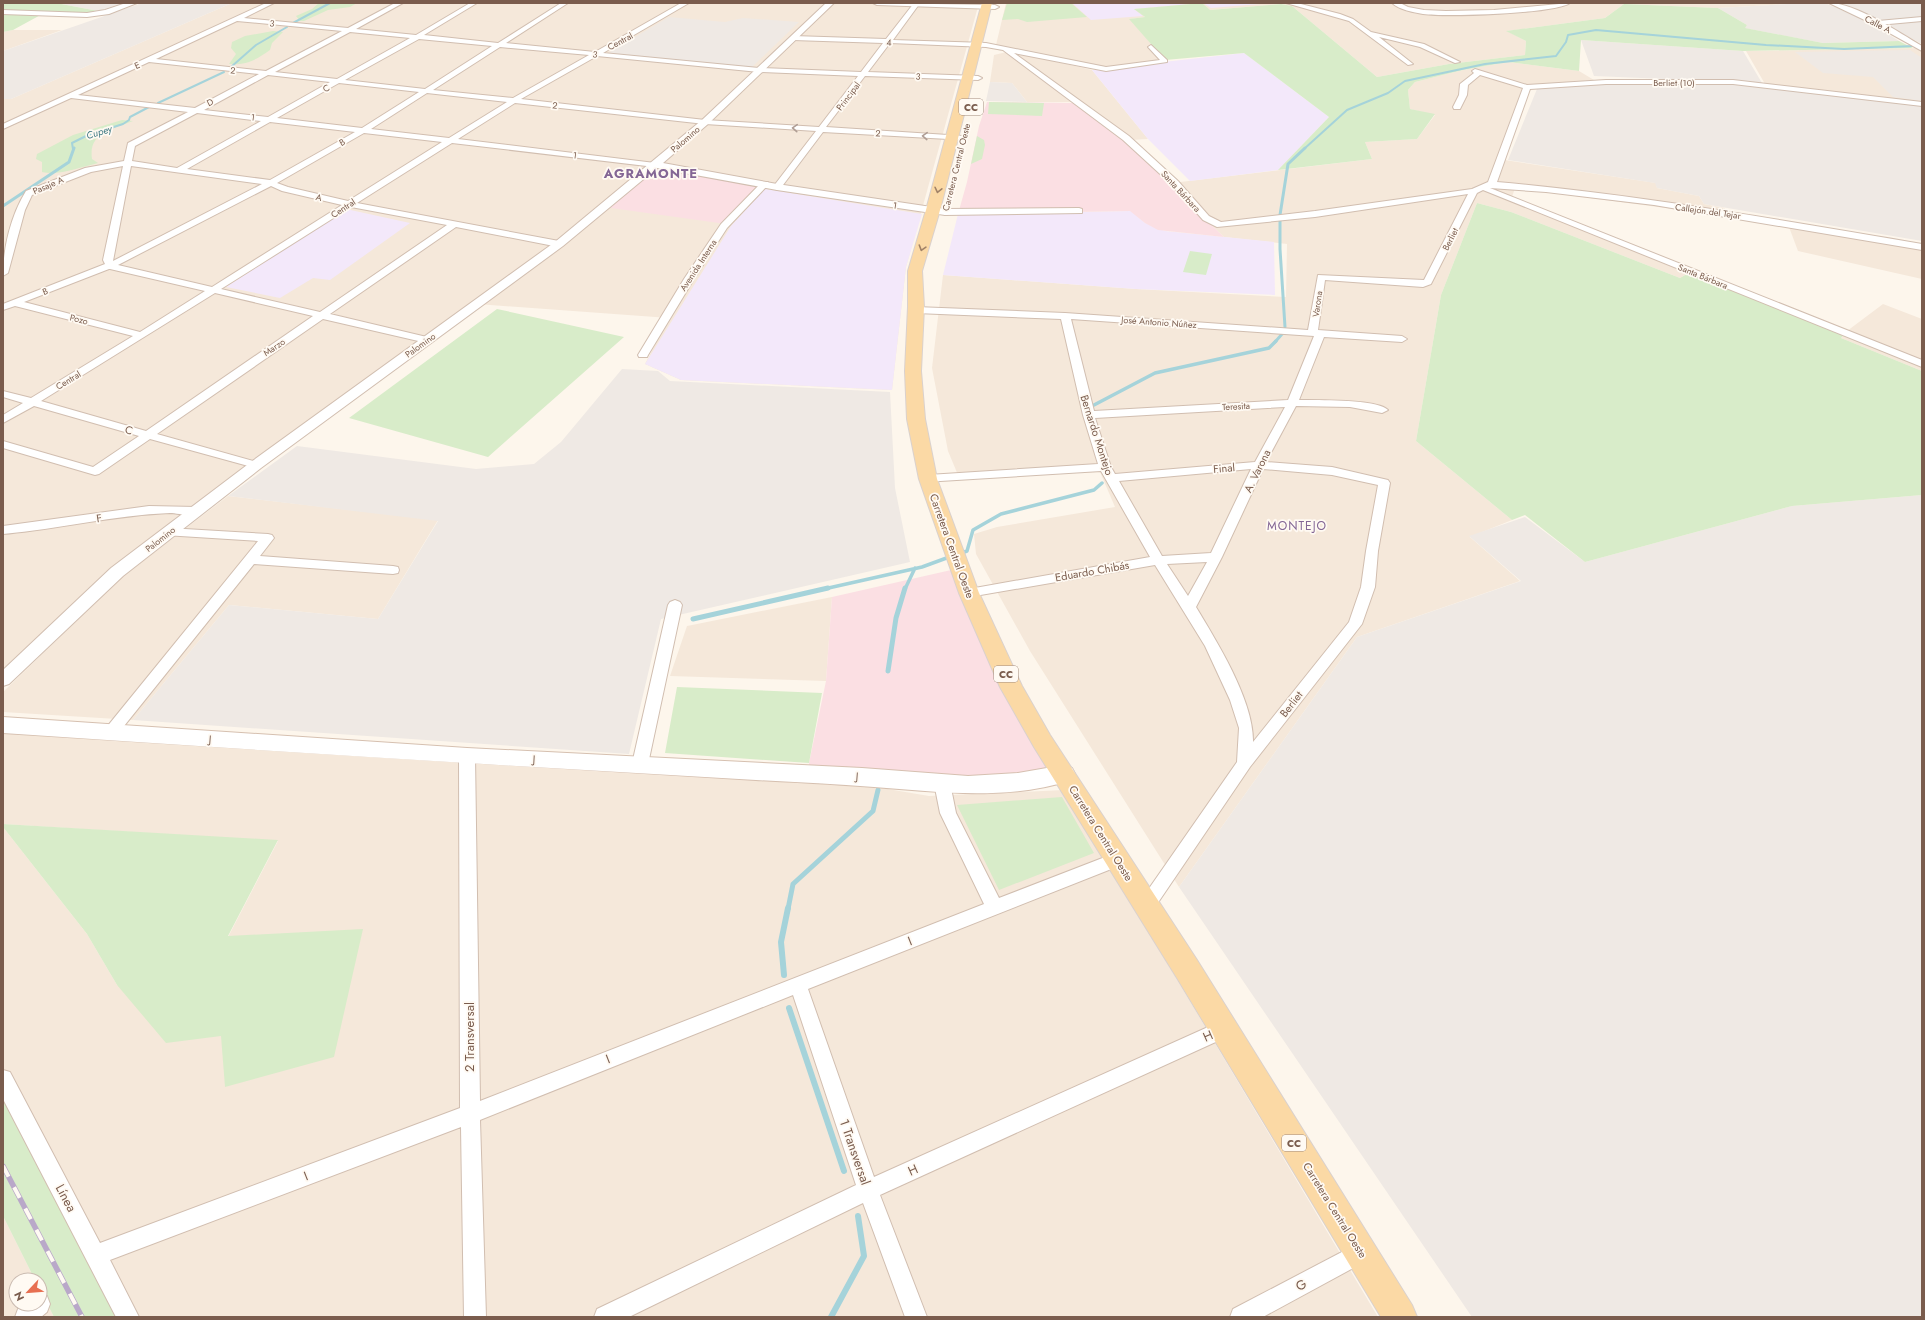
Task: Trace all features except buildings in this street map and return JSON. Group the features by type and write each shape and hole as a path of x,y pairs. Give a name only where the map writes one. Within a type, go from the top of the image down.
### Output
{"main road":[{"name":"Carretera Central Oeste","path":"991,5 916,309 913,371 916,419 928,479 969,593 1012,687 1042,741 1147,904 1400,1317"},
{"name":"Carretera Central Oeste","path":"956,169 958,138"},
{"name":"J","path":"3,724 467,756 640,764 968,785 1018,782 1064,774"}],"street":[{"path":"3,12 87,15 106,12 133,3"},
{"name":"E","path":"3,127 271,3"},
{"name":"D","path":"110,266 108,260 126,163 131,144 400,3"},
{"name":"C","path":"177,171 417,37 474,3"},
{"name":"B","path":"3,307 110,266 271,183 364,130 565,3"},
{"name":"Central","path":"3,420 142,336 348,204 515,100 686,3"},
{"name":"Palomino","path":"3,680 117,572 168,532 256,465 559,244 705,122 830,3"},
{"path":"877,3 991,5"},
{"path":"1290,3 1338,15 1351,20 1410,64"},
{"path":"1395,3 1400,7 1450,14 1552,7 1567,3"},
{"name":"Calle A","path":"1833,3 1878,23 1922,49"},
{"name":"Principal","path":"777,187 865,74 916,4"},
{"name":"3","path":"236,19 759,70 973,78"},
{"path":"1878,23 1922,20"},
{"path":"1369,33 1422,45 1457,62"},
{"name":"4","path":"793,38 981,45"},
{"name":"Santa Bárbara","path":"981,45 1006,49 1126,138 1175,183 1206,218 1220,225 1298,216 1474,191 1488,186 1922,364"},
{"path":"1006,49 1106,69 1166,60 1151,47"},
{"name":"2","path":"148,60 705,122 958,138"},
{"path":"1457,107 1463,95 1464,84 1477,72 1527,87 1488,186"},
{"name":"Berliet (10)","path":"1527,87 1606,82 1734,82 1922,104"},
{"name":"1","path":"70,96 655,165 777,187 942,206 1079,211"},
{"name":"A","path":"126,163 271,183 285,189 348,204 559,244"},
{"name":"Pasaje A","path":"3,273 21,210 29,193 86,169 104,165 126,163"},
{"name":"Avenida Interna","path":"642,355 724,226 765,184"},
{"name":"Callejón del Tejar","path":"1488,186 1557,190 1752,218 1922,247"},
{"name":"Berliet","path":"1320,277 1423,284 1428,282 1474,191"},
{"name":"Marzo","path":"3,444 95,471 145,435 453,225"},
{"path":"110,266 216,289 427,340"},
{"name":"Varona","path":"1317,332 1320,277"},
{"name":"Pozo","path":"16,303 142,336"},
{"name":"José Antonio Núñez","path":"916,309 1065,316 1402,339"},
{"name":"Bernardo Montejo","path":"1065,316 1089,415 1107,472 1158,560 1189,607 1212,646 1246,728 1245,763"},
{"name":"A. Varona","path":"1189,607 1216,557 1259,465 1292,403 1317,332"},
{"name":"C","path":"3,394 256,465"},
{"name":"Teresita","path":"1089,415 1292,403 1350,404 1382,410"},
{"name":"Final","path":"928,479 1259,465 1332,471 1384,483"},
{"name":"Berliet","path":"1147,904 1245,763 1355,624 1368,587 1372,551 1384,483"},
{"name":"F","path":"3,530 34,528 118,514 174,508 196,511"},
{"path":"111,732 268,538 168,532"},
{"name":"Eduardo Chibás","path":"969,593 1158,560 1216,557"},
{"path":"250,560 393,570"},
{"path":"640,764 675,605"},
{"name":"2 Transversal","path":"467,756 470,1114 475,1317"},
{"path":"942,783 948,812 995,908"},
{"name":"I","path":"96,1255 470,1114 1118,859"},
{"name":"1 Transversal","path":"798,985 868,1190 916,1317"},
{"name":"H","path":"605,1317 868,1190 1224,1029"},
{"name":"Línea","path":"3,1079 128,1317"},
{"name":"G","path":"1241,1317 1361,1253"}],"shaded area":[{"path":"56,3 123,3 98,11"},
{"path":"142,3 232,3 11,99 3,99 3,51"},
{"path":"232,3 979,3 906,267 892,390 681,380 645,364 669,318 477,304 111,570 3,673 3,99 11,99"},
{"path":"1006,3 1202,3 1135,9 1145,17 1130,19 1165,60 1104,68 996,45"},
{"path":"1072,3 1202,3 1134,9 1143,16 1091,20"},
{"path":"1202,3 1806,3 1718,8 1624,4 1605,18 1507,31 1526,41 1525,55 1449,64 1377,77 1292,6 1281,4 1209,10"},
{"path":"1203,3 1273,3 1211,8"},
{"path":"1825,3 1866,20 1899,41 1823,43 1744,28 1747,25 1718,8"},
{"path":"1922,3 1922,18 1880,21 1839,4"},
{"path":"669,17 725,22 743,18 799,22 752,67 608,53"},
{"path":"1922,21 1922,44 1884,24"},
{"path":"13,30 62,30 3,51 3,32"},
{"path":"1581,40 1743,51 1762,83 1594,76"},
{"path":"1922,48 1922,102 1765,84 1746,51"},
{"path":"1910,50 1922,58 1922,101 1893,97 1873,77 1823,73 1795,52"},
{"path":"1011,51 1092,70 1148,139 1130,140 1081,102 1027,102 1012,83 990,82 994,55"},
{"path":"1244,53 1329,117 1278,170 1190,181 1148,139 1092,70"},
{"name":"MONTEJO","path":"1508,62 1579,71 1594,80 1523,86 1498,159 1656,183 1657,188 1699,196 1704,204 1725,208 1726,216 1515,188 1512,197 1692,271 1680,278 1511,212 1477,203 1441,295 1416,441 1512,520 1470,537 1520,581 1357,637 1179,887 1030,651 976,554 974,534 997,527 1115,507 1100,472 958,475 948,451 932,368 943,275 1136,289 1286,297 1287,244 1224,237 1187,202 1172,183 1372,159 1365,142 1417,139 1435,115 1410,109 1408,90 1415,82 1463,70"},
{"path":"990,82 1012,83 1027,102 986,101"},
{"path":"1617,83 1743,85 1922,106 1922,241 1704,204 1699,196 1657,188 1655,183 1508,160 1537,89"},
{"path":"987,102 1076,103 1120,137 1172,183 1187,202 1224,237 1158,230 1145,223 1130,211 958,214 967,182 979,126"},
{"path":"655,165 765,184 726,224 604,207"},
{"path":"765,189 922,214 906,267 892,390 681,380 645,364 731,226"},
{"path":"346,209 410,223 330,280 313,278 280,298 226,287"},
{"path":"1131,211 1145,223 1165,231 1274,242 1275,295 1136,289 943,275 958,214"},
{"path":"1791,222 1922,245 1922,279 1798,251 1789,227"},
{"path":"1883,304 1922,319 1922,371 1841,338 1847,331"},
{"path":"622,369 658,371 670,381 890,392 895,488 910,562 661,619 629,754 133,720 229,605 378,619 438,521 228,496 297,446 476,469 534,464 561,442"},
{"path":"1922,495 1922,1317 1472,1317 1179,887 1357,637 1521,581 1469,536 1525,517 1585,562 1792,506"},
{"path":"228,496 438,520 378,619 229,605 133,720 3,712 3,692 122,577"},
{"path":"960,568 1064,774 1018,782 809,774 809,763 826,681 832,597"},
{"path":"832,597 826,681 670,676 687,626"},
{"path":"3,730 864,785 929,796 1064,790 1378,1317 130,1317 3,1070 3,827 87,934 117,985 222,1035 226,1087 228,937 278,841 3,824"},
{"path":"3,1216 31,1272 8,1272 8,1312 48,1312 48,1305 54,1317 3,1317"}],"green space":[{"path":"3,3 56,3 98,11 82,13 46,12 13,30 3,32"},
{"path":"319,3 357,3 350,7 328,10 304,21 300,21 296,16 312,9"},
{"path":"1007,3 1071,3 1087,17 1027,22 1018,19 1002,20"},
{"path":"1202,3 1210,10 1281,4 1292,6 1377,77 1449,64 1525,55 1526,41 1506,31 1605,18 1624,4 1718,8 1747,25 1745,28 1823,43 1899,41 1913,48 1743,51 1581,40 1579,71 1508,62 1463,70 1415,82 1408,90 1410,109 1435,114 1417,139 1365,142 1372,159 1278,170 1329,117 1244,53 1165,60 1129,19 1145,17 1134,9"},
{"path":"273,31 283,32 272,43 270,50 251,61 241,64 229,64 236,54 231,48 232,42 245,36"},
{"path":"989,102 1044,103 1042,116 988,114"},
{"path":"122,120 133,121 110,129 98,137 94,143 92,159 98,163 62,172 42,172 42,162 36,159 37,154 73,135"},
{"path":"977,136 984,140 985,145 982,159 971,164"},
{"path":"1477,203 1511,212 1680,278 1692,271 1847,331 1841,338 1922,371 1922,495 1792,506 1585,562 1525,515 1512,520 1416,441 1441,295"},
{"path":"1190,251 1212,254 1206,275 1183,272"},
{"path":"497,309 624,337 488,457 349,418"},
{"path":"677,687 822,693 809,763 665,753"},
{"path":"1062,797 1094,853 999,890 957,805"},
{"path":"3,824 278,840 228,936 363,929 334,1057 225,1087 221,1036 166,1043 117,985 87,934 3,827"},
{"path":"3,1070 130,1317 54,1317 48,1305 48,1272 31,1272 3,1216"}],"waterway":[{"name":"Cupey","path":"293,23 330,3"},
{"name":"Cupey","path":"231,67 256,45 287,27"},
{"path":"1304,149 1347,110 1388,93 1405,81 1485,64 1556,56 1566,42 1568,35 1596,30 1766,45 1844,49 1913,46"},
{"name":"Cupey","path":"158,103 224,72"},
{"name":"Cupey","path":"73,149 72,143 86,136 123,124 129,120 130,117 149,107"},
{"name":"Cupey","path":"3,206 69,162 74,148"},
{"path":"1285,327 1280,249 1280,215 1288,164 1305,148"},
{"path":"1275,342 1283,333"},
{"path":"1094,405 1155,373 1269,348 1275,342"},
{"path":"959,554 967,551 973,530 1001,514 1094,490 1102,483"},
{"path":"915,569 952,556"},
{"path":"824,589 915,569"},
{"path":"905,589 915,569"},
{"path":"693,619 828,588"},
{"path":"888,671 896,618 905,588"},
{"path":"788,909 793,884 873,811 878,790"},
{"path":"784,975 781,942 788,908"},
{"path":"789,1008 844,1171"},
{"path":"831,1317 864,1256 858,1216"}],"railway":[{"path":"3,1166 82,1317"}],"district":[{"name":"AGRAMONTE","path":"651,173"},
{"name":"MONTEJO","path":"1297,526"}]}
